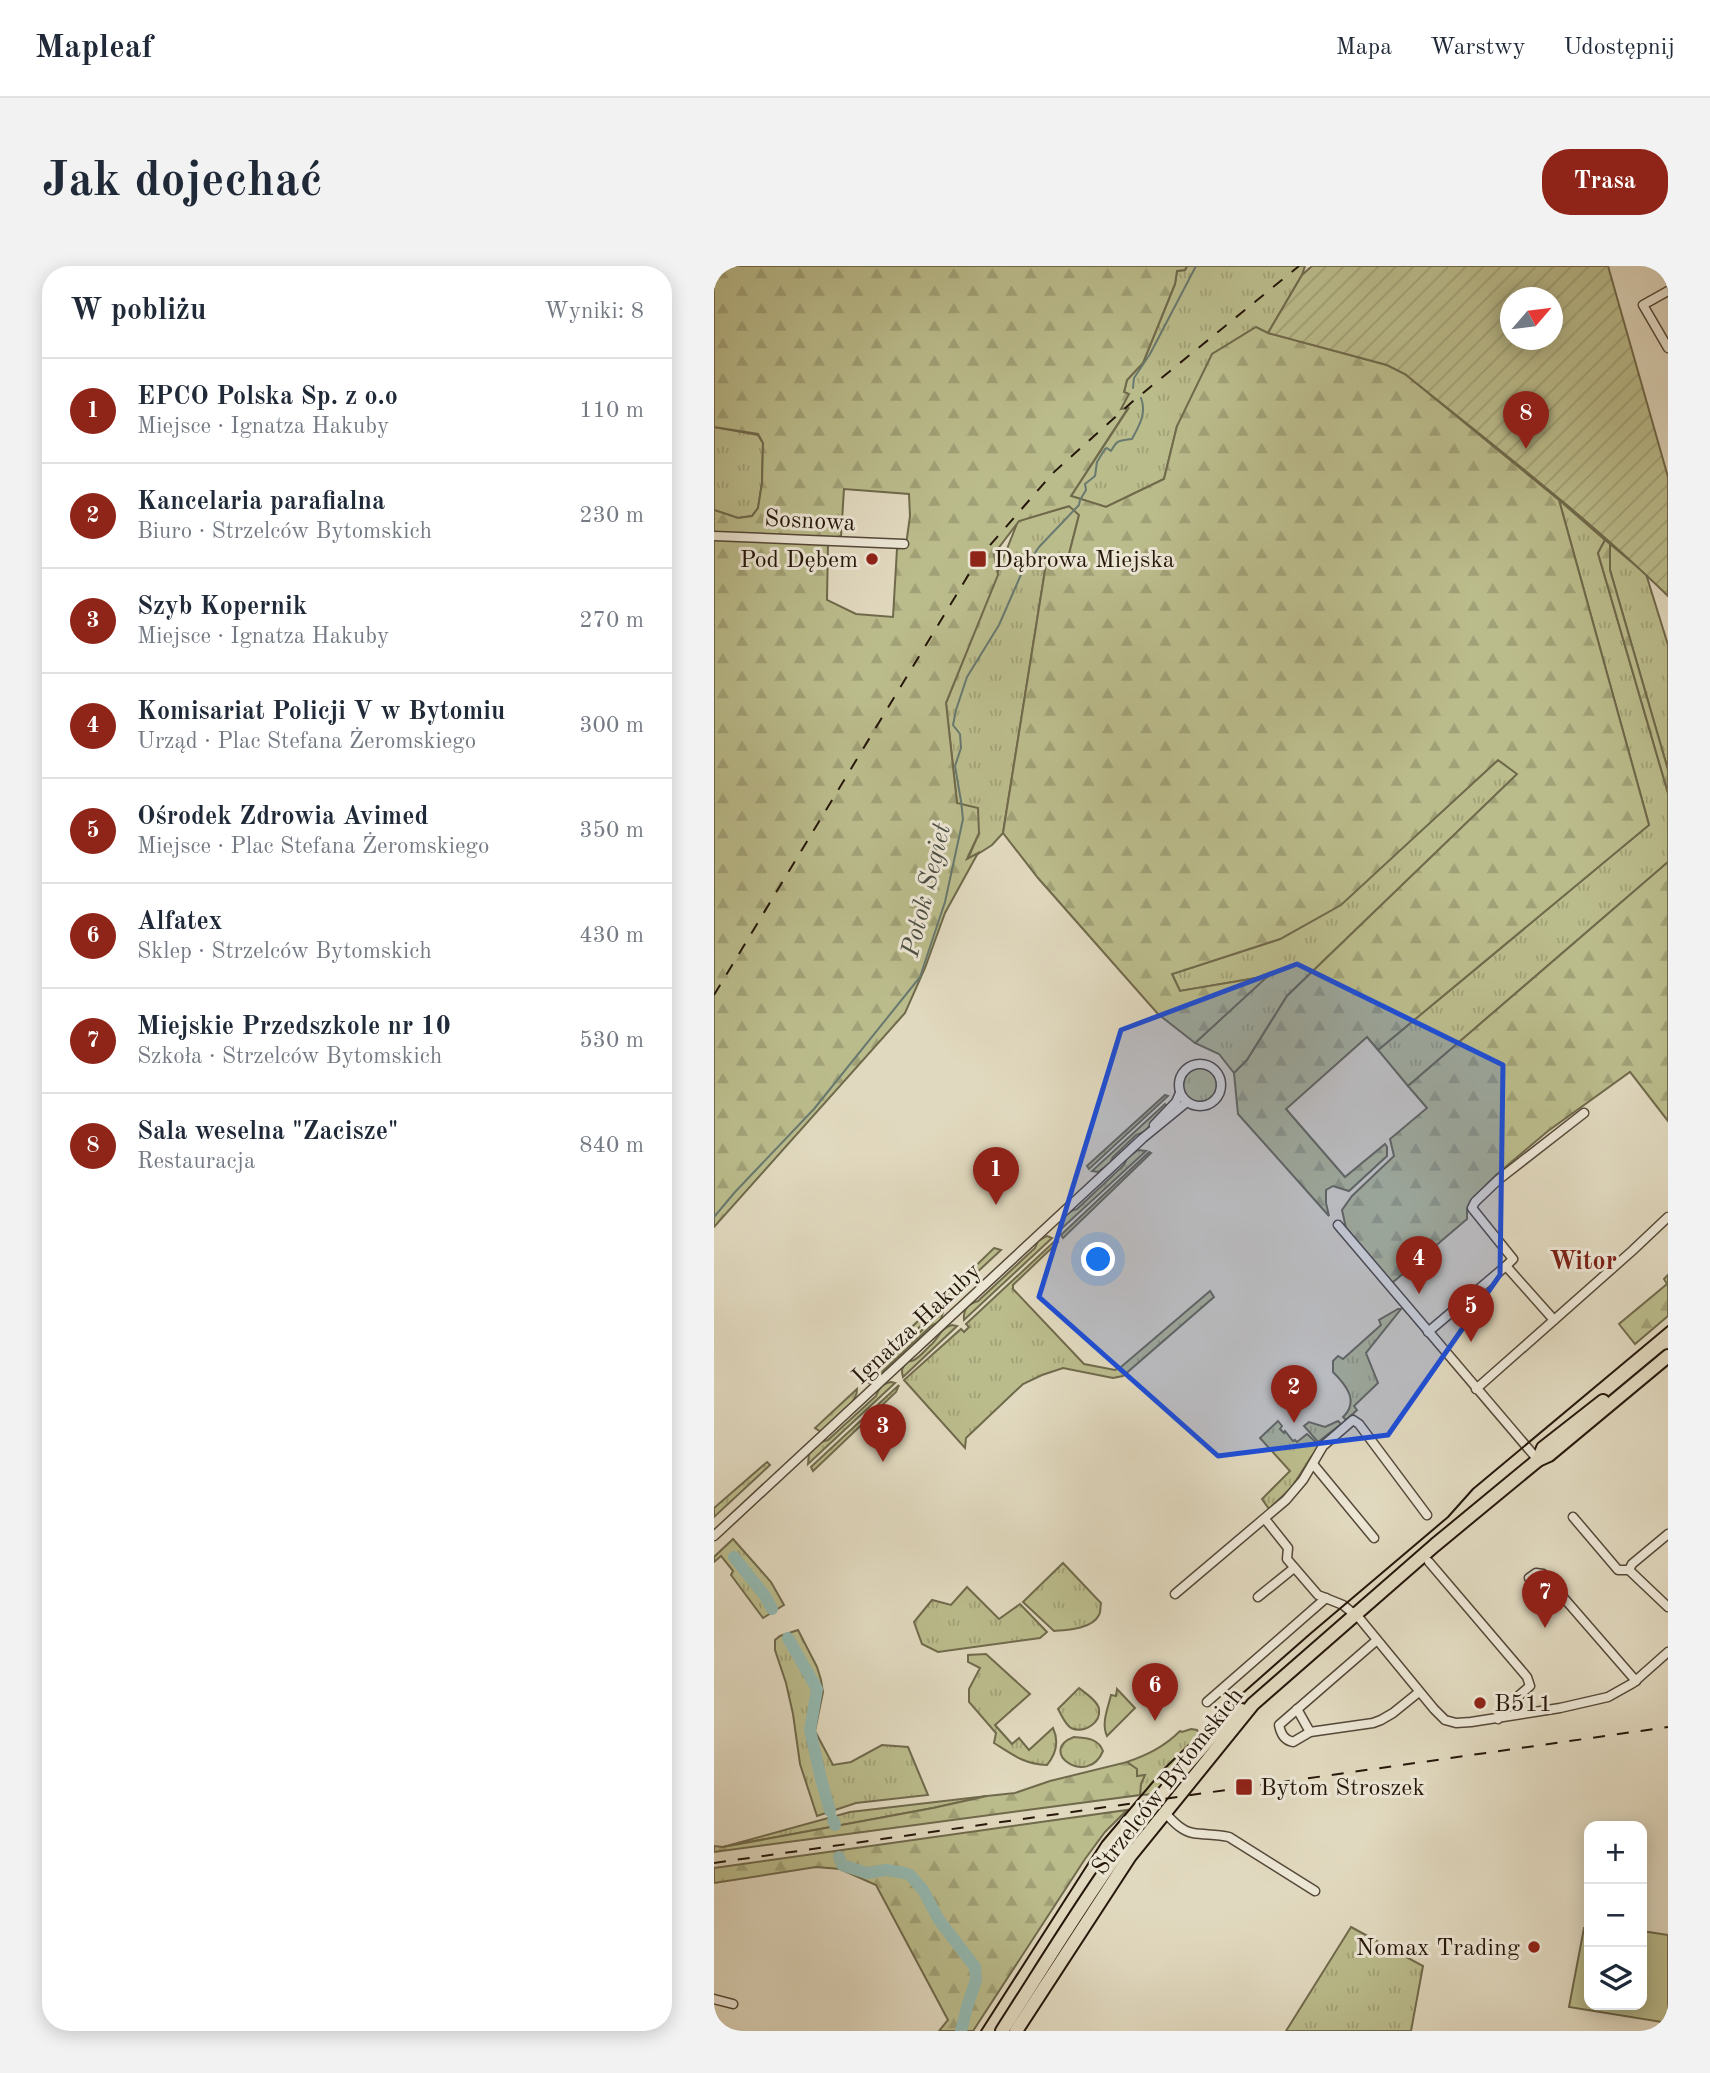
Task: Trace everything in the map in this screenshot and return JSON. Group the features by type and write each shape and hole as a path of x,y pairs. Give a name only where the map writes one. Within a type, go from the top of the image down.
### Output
{"highway":[{"name":"Strzelców Bytomskich","path":"1538,1460 1543,1448 1668,1347"},
{"name":"Strzelców Bytomskich","path":"1016,2031 1130,1856 1253,1704 1354,1614 1538,1460 1549,1455 1668,1356"},
{"path":"1002,2031 1140,1822 1203,1747 1238,1712 1253,1704"}],"street":[{"path":"1668,291 1643,304 1668,348"},
{"name":"Sosnowa","path":"714,536 904,544"},
{"path":"1195,1064 1211,1067 1217,1072 1221,1083 1216,1099 1203,1106 1188,1102 1180,1093 1179,1081 1182,1074 1195,1064"},
{"name":"Ignatza Hakuby","path":"1143,1138 1176,1102 1180,1093"},
{"name":"Ignatza Hakuby","path":"714,1536 1143,1138 1188,1102"},
{"path":"1428,1332 1513,1259 1472,1208 1475,1202 1498,1180 1584,1113"},
{"path":"1476,1389 1668,1217"},
{"path":"1338,1224 1538,1460"},
{"path":"1506,1266 1554,1320"},
{"path":"1175,1594 1286,1500 1303,1480 1323,1447 1353,1420 1359,1424 1427,1515"},
{"path":"1313,1464 1374,1538"},
{"path":"1573,1517 1618,1570 1629,1570 1668,1607"},
{"path":"1265,1519 1288,1548 1287,1559 1318,1595 1340,1603 1354,1614 1445,1720 1455,1723 1498,1719 1608,1697 1636,1681 1668,1652"},
{"path":"1629,1570 1632,1564 1668,1534"},
{"path":"1429,1562 1527,1677 1530,1686 1503,1710 1498,1719"},
{"path":"1258,1597 1294,1568"},
{"path":"1529,1578 1535,1573 1543,1574 1636,1681"},
{"name":"Strzelców Bytomskich","path":"1207,1702 1326,1598"},
{"path":"1377,1640 1279,1725 1281,1734 1293,1742 1310,1731 1373,1723 1393,1713 1419,1692"},
{"path":"1297,1709 1310,1731"},
{"path":"1164,1812 1191,1833 1213,1833 1229,1837 1315,1891"},
{"path":"714,1999 733,2004"}],"highlighted area":[{"path":"1297,964 1503,1065 1500,1275 1388,1435 1218,1456 1039,1297 1121,1030"}],"green space":[{"path":"714,266 1187,266 1185,270 1177,271 1175,284 1143,363 1127,380 1124,392 1129,394 1121,409 1128,408 1071,496 1106,507 1164,479 1177,426 1212,354 1256,327 1268,333 1387,365 1405,374 1559,500 1649,825 1378,1050 1367,1037 1286,1109 1345,1177 1385,1144 1387,1147 1387,1156 1349,1191 1333,1186 1326,1190 1329,1216 1238,1114 1234,1073 1247,1060 1287,996 1517,774 1498,760 1341,905 1280,939 1172,974 1180,991 1268,976 1195,1043 1158,1014 1038,878 1003,833 1046,564 1068,558 1079,515 1069,506 1019,521 994,554 998,575 946,703 957,803 978,808 979,833 967,859 978,853 945,913 905,1013 714,1227 714,538 828,543 827,600 856,614 893,617 897,549 906,545 910,516 909,494 844,489 841,536 828,539 714,533 714,510 738,518 752,516 758,508 763,443 758,434 714,427"},
{"path":"1187,266 1305,266 1268,333 1177,426 1164,479 1106,507 1071,496 1128,409 1120,409 1128,394 1124,392 1127,380 1143,363 1175,284 1177,271 1185,270"},
{"path":"1312,266 1608,266 1668,477 1668,596 1572,510 1405,374 1387,365 1268,333 1302,275"},
{"path":"714,427 758,435 763,443 762,483 758,508 752,516 738,518 714,510"},
{"path":"1559,500 1605,540 1598,553 1668,793 1668,862 1408,1086 1378,1050 1649,825"},
{"path":"1070,506 1079,515 1068,558 1046,564 1003,833 992,845 967,861 979,833 957,803 946,703 1018,521"},
{"path":"1605,540 1610,544 1610,570 1668,770 1668,793 1598,553"},
{"path":"1610,544 1646,574 1668,645 1668,770 1610,570"},
{"path":"1498,760 1518,774 1287,996 1247,1060 1234,1073 1219,1054 1195,1043 1267,976 1180,991 1172,974 1280,939 1340,905"},
{"path":"1668,862 1668,1121 1630,1072 1548,1131 1496,1175 1474,1197 1467,1209 1467,1219 1392,1283 1346,1228 1342,1210 1352,1196 1394,1156 1390,1139 1427,1108 1408,1086"},
{"path":"1200,1068 1212,1073 1217,1085 1212,1097 1200,1102 1188,1097 1183,1085 1188,1073"},
{"path":"1165,1095 1168,1096 1089,1169 1087,1166"},
{"path":"1165,1104 1168,1106 1144,1132 1136,1135 1098,1172 1092,1171"},
{"path":"1138,1150 1146,1151 1059,1231 1064,1217 1077,1209"},
{"path":"1151,1153 1063,1238 1061,1235"},
{"path":"1047,1236 1052,1238 964,1320 965,1310 969,1305 978,1301 1035,1248 1038,1241"},
{"path":"1056,1240 1058,1242 1013,1285 1013,1289 1084,1364 1115,1370 1121,1367 1210,1291 1214,1297 1123,1376 1113,1378 1063,1368 1023,1384 966,1438 965,1448 904,1380 961,1329 964,1332 969,1327 966,1324"},
{"path":"994,1248 1001,1250 945,1302 942,1299"},
{"path":"1668,1275 1668,1316 1635,1344 1619,1324 1667,1284 1664,1279"},
{"path":"937,1303 941,1307 862,1381 858,1378"},
{"path":"1401,1309 1366,1353 1378,1383 1354,1406 1357,1410 1346,1420 1343,1417 1350,1405 1349,1393 1333,1372 1333,1361 1338,1356 1343,1359 1381,1325 1379,1320"},
{"path":"943,1311 940,1321 931,1326 883,1371 880,1378 871,1383 865,1382"},
{"path":"952,1325 957,1326 903,1377 902,1370 906,1363 918,1357 943,1330"},
{"path":"895,1383 808,1464 809,1454 821,1442 828,1440 876,1396 881,1387"},
{"path":"899,1385 896,1392 813,1471 811,1467"},
{"path":"857,1389 853,1401 844,1412 821,1432 815,1428"},
{"path":"1278,1421 1282,1426 1280,1429 1293,1441 1297,1442 1307,1434 1319,1445 1332,1435 1311,1457 1292,1487 1269,1509 1262,1499 1290,1471 1260,1438"},
{"path":"1338,1421 1341,1424 1318,1442 1304,1426 1309,1422 1325,1427"},
{"path":"767,1462 770,1465 714,1517 714,1508"},
{"path":"733,1539 771,1582 784,1605 763,1618 731,1575 733,1571 721,1556 714,1562 714,1557"},
{"path":"1063,1563 1101,1603 1100,1611 1096,1620 1085,1626 1054,1631 1023,1602"},
{"path":"967,1587 999,1619 1020,1604 1047,1632 1040,1638 938,1652 922,1644 914,1622 932,1600 951,1605"},
{"path":"798,1630 821,1680 823,1692 815,1731 833,1765 851,1762 882,1745 908,1747 928,1795 856,1803 817,1816 800,1764 793,1714 775,1650 775,1640"},
{"path":"986,1654 1030,1694 995,1725 1012,1744 1019,1738 1029,1750 1053,1728 1056,1747 1047,1765 1025,1761 994,1743 996,1733 969,1702 969,1689 980,1668 968,1662 968,1655"},
{"path":"1079,1688 1091,1697 1099,1709 1094,1723 1081,1730 1071,1728 1058,1709"},
{"path":"1117,1689 1135,1708 1107,1736 1106,1716 1111,1695 1116,1696"},
{"path":"1197,1730 1203,1741 1159,1794 1140,1795 1136,1769 1127,1762 1155,1750 1180,1731"},
{"path":"1074,1737 1098,1743 1103,1751 1096,1762 1077,1767 1063,1757 1060,1750 1064,1743"},
{"path":"1127,1762 1137,1769 1137,1776 1145,1775 1140,1795 714,1852 714,1846 723,1847 987,1796 1015,1793 1050,1781"},
{"path":"987,1796 933,1808 723,1847 850,1812"},
{"path":"1127,1810 1105,1832 1085,1859 973,2031 939,2031 948,2020 876,1885 840,1869 816,1867 714,1883 714,1868"},
{"path":"1351,1927 1423,1966 1411,2031 1286,2031"},
{"path":"1584,1928 1584,2009 1569,2007"},
{"path":"1647,1932 1668,1935 1668,2023 1588,2010 1647,2010"}],"waterway":[{"name":"Potok Segiet","path":"1133,388 1134,378 1150,354 1196,266"},
{"name":"Potok Segiet","path":"714,1217 814,1109 920,977 945,902 963,819 955,766 961,748 960,734 953,725 967,677 999,625 1023,570 1039,547 1079,505 1086,490 1085,484 1095,476 1097,462 1105,449 1111,451 1119,441 1132,439 1143,414 1141,398"},
{"path":"734,1557 772,1609"},
{"path":"742,1575 748,1573"},
{"path":"788,1638 817,1689 810,1730 830,1811"},
{"path":"833,1820 835,1825"},
{"path":"839,1857 842,1865 867,1873 886,1870 905,1873 923,1890 939,1920 975,1967 976,1980 961,2031"}],"tram line":[{"path":"981,2031 1102,1842 1163,1770 1235,1700 1448,1517 1473,1489 1668,1326"}],"railway":[{"path":"714,995 978,559 1053,473 1132,402 1299,266"},
{"path":"714,1863 1668,1727"}],"place":[{"name":"Sala weselna \"Zacisze\"","path":"1526,449"},
{"name":"Pod Dębem","path":"872,559"},
{"name":"Dąbrowa Miejska","path":"978,559"},
{"name":"EPCO Polska Sp. z o.o","path":"996,1205"},
{"name":"Komisariat Policji V w Bytomiu","path":"1419,1294"},
{"name":"Ośrodek Zdrowia Avimed","path":"1471,1342"},
{"name":"Kancelaria parafialna","path":"1294,1423"},
{"name":"Szyb Kopernik","path":"883,1462"},
{"name":"Miejskie Przedszkole nr 10","path":"1545,1628"},
{"name":"B511","path":"1480,1703"},
{"name":"Alfatex","path":"1155,1721"},
{"name":"Bytom Stroszek","path":"1244,1787"},
{"name":"Nomax Trading","path":"1534,1947"}],"district":[{"name":"Witor","path":"1583,1260"}]}
